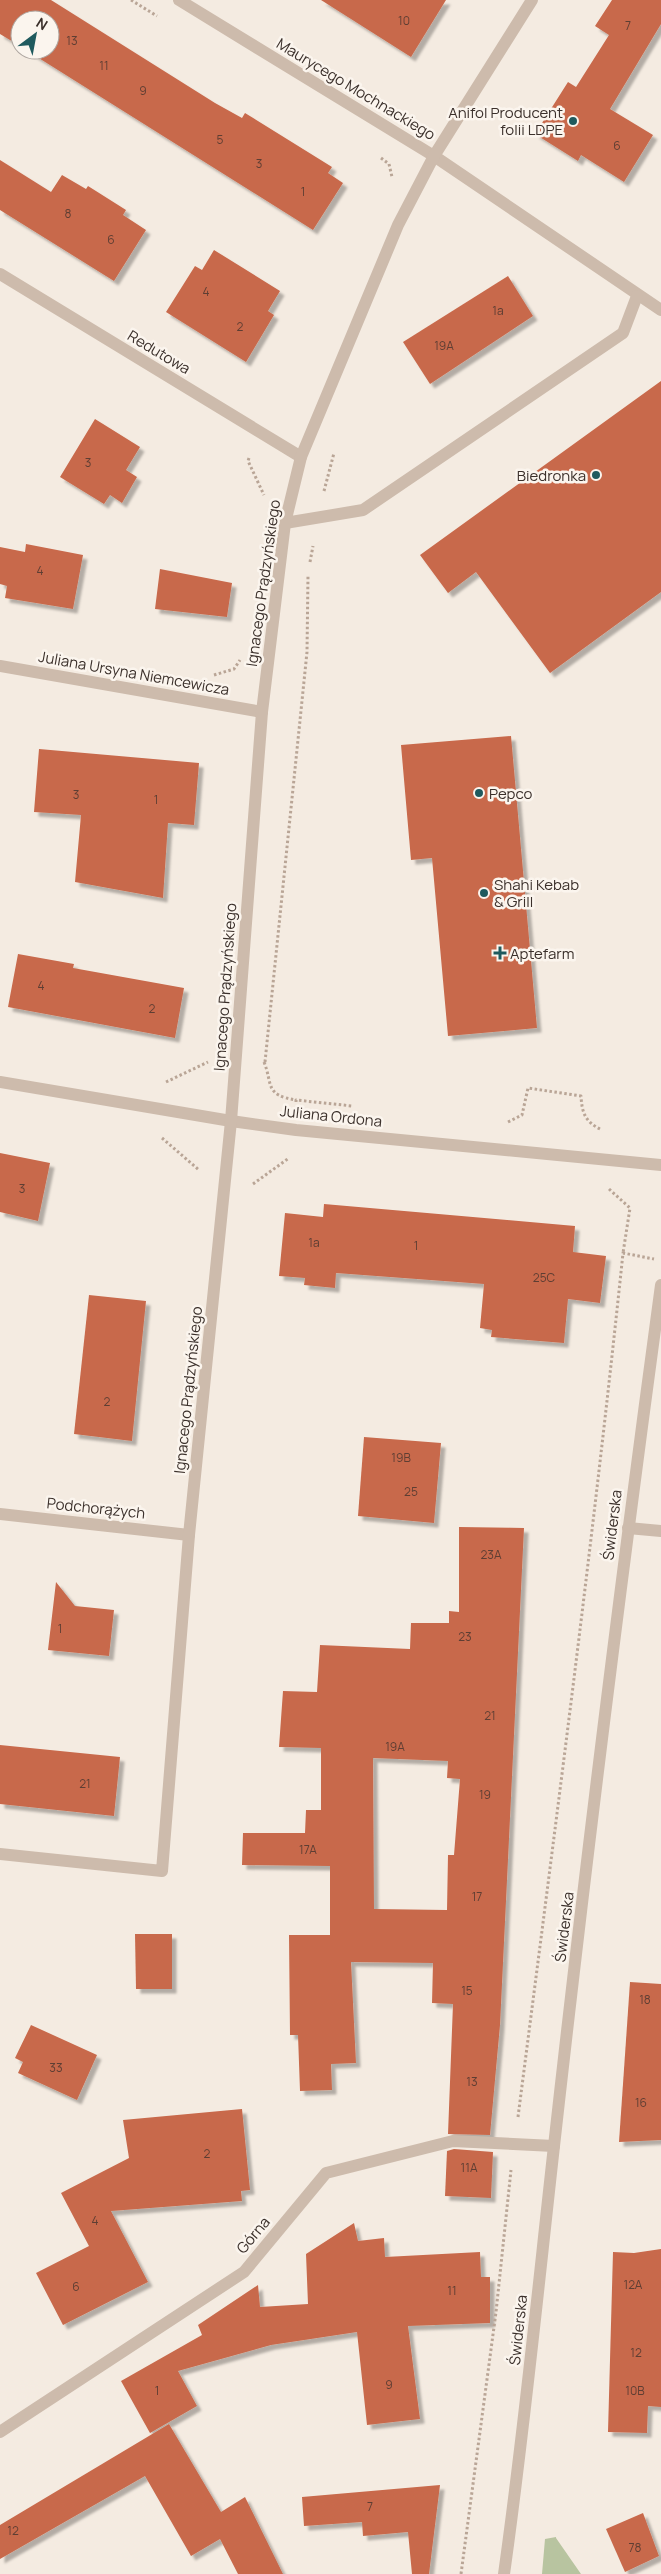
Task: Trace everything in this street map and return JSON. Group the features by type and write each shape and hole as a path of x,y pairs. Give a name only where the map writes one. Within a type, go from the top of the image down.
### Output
{"street":[{"name":"Maurycego Mochnackiego","path":"180,0 434,156 637,296 661,310"},
{"name":"Ignacego Prądzyńskiego","path":"0,1854 162,1871 189,1535 231,1121 262,712 285,523 301,458 398,225 434,156 532,0"},
{"name":"Redutowa","path":"0,274 301,458"},
{"path":"285,523 363,510 623,334 637,296"},
{"name":"Juliana Ursyna Niemcewicza","path":"0,666 262,712"},
{"name":"Juliana Ordona","path":"0,1082 231,1121 661,1165"},
{"name":"Świderska","path":"504,2574 524,2428 554,2146 628,1528 661,1285"},
{"name":"Podchorążych","path":"0,1514 189,1535"},
{"path":"628,1528 661,1531"},
{"name":"Górna","path":"0,2432 244,2272 326,2173 453,2141 554,2146"}],"path":[{"path":"382,125 365,146 390,164 393,179"},
{"path":"265,1062 308,652 308,568 320,518 325,484 336,448"},
{"path":"154,1132 202,1172 201,1184 249,1186 288,1158"},
{"path":"461,2574 496,2312 514,2144 561,1793 602,1454 623,1253 661,1260"}],"green space":[{"path":"556,2537 581,2574 542,2574 545,2539"}],"building":[{"path":"0,0 51,0 215,103 242,118 245,113 332,167 328,173 343,183 313,230 42,60 60,60 60,10 10,10 10,40 0,34"},
{"path":"321,0 446,0 411,57"},
{"path":"612,0 661,0 661,24 610,109 653,135 624,182 581,155 578,161 535,134 568,82 576,87 609,35 595,26"},
{"path":"0,160 51,192 62,175 86,189 88,186 126,210 123,215 146,230 114,281 0,210"},
{"path":"214,250 280,291 268,311 274,315 246,362 166,312 195,266 202,270"},
{"path":"508,276 533,316 430,384 403,342"},
{"name":"Biedronka","path":"661,381 661,592 550,673 476,572 448,593 420,555"},
{"path":"95,419 140,447 126,470 137,477 122,503 110,495 104,504 60,477"},
{"path":"26,544 83,555 73,609 5,598 7,586 0,584 0,547 25,552"},
{"path":"160,569 232,583 227,617 155,609"},
{"path":"511,736 537,1028 448,1036 432,858 411,860 401,745"},
{"path":"39,749 199,763 194,825 168,823 163,898 75,882 81,815 34,812"},
{"path":"18,954 74,964 73,968 184,988 175,1038 8,1007"},
{"path":"0,1153 50,1163 38,1221 0,1212"},
{"path":"324,1204 575,1226 573,1252 606,1256 600,1303 568,1299 564,1343 491,1337 492,1330 480,1328 484,1284 336,1273 335,1288 304,1285 305,1278 279,1276 285,1213 323,1217"},
{"path":"89,1295 146,1301 132,1441 74,1434"},
{"path":"364,1437 441,1443 434,1523 358,1516"},
{"path":"459,1527 524,1528 500,2025 490,2135 448,2134 453,2004 432,2003 433,1963 351,1962 356,2063 331,2064 332,2090 300,2091 298,2035 290,2035 289,1935 330,1935 330,1866 242,1865 243,1833 305,1833 306,1810 321,1810 321,1748 279,1747 283,1691 317,1692 320,1645 410,1649 411,1623 449,1623 449,1611 459,1612","holes":["373,1758 448,1761 447,1778 460,1779 454,1855 448,1855 447,1910 374,1909"]},
{"path":"56,1582 75,1606 114,1610 109,1656 48,1650"},
{"path":"0,1745 120,1757 114,1816 0,1804"},
{"path":"135,1934 172,1934 172,1989 136,1989"},
{"path":"630,1982 661,1984 661,2140 619,2142"},
{"path":"31,2025 97,2055 77,2100 18,2073 23,2062 15,2058"},
{"path":"242,2109 250,2190 241,2191 242,2201 111,2211 148,2282 63,2325 36,2273 89,2246 61,2193 129,2158 123,2120"},
{"path":"454,2149 493,2152 491,2198 445,2196 447,2151"},
{"path":"354,2223 358,2241 384,2238 385,2257 480,2252 481,2277 490,2277 490,2323 408,2326 420,2419 367,2425 357,2332 271,2345 178,2371 197,2406 150,2433 121,2381 202,2335 198,2325 258,2285 260,2307 308,2304 306,2254"},
{"path":"661,2249 661,2407 648,2406 647,2433 608,2432 613,2252 634,2253"},
{"path":"169,2424 221,2512 245,2497 283,2574 238,2574 220,2539 191,2556 145,2476 0,2559 0,2525"},
{"path":"440,2485 429,2574 412,2574 408,2532 363,2536 362,2522 304,2526 302,2497"},
{"path":"643,2513 659,2556 625,2572 606,2529"}],"place":[{"name":"Anifol Producent folii LDPE","path":"573,121"},
{"name":"Biedronka","path":"596,475"},
{"name":"Pepco","path":"479,793"},
{"name":"Shahi Kebab & Grill","path":"484,893"},
{"name":"Aptefarm","path":"500,953"}]}
